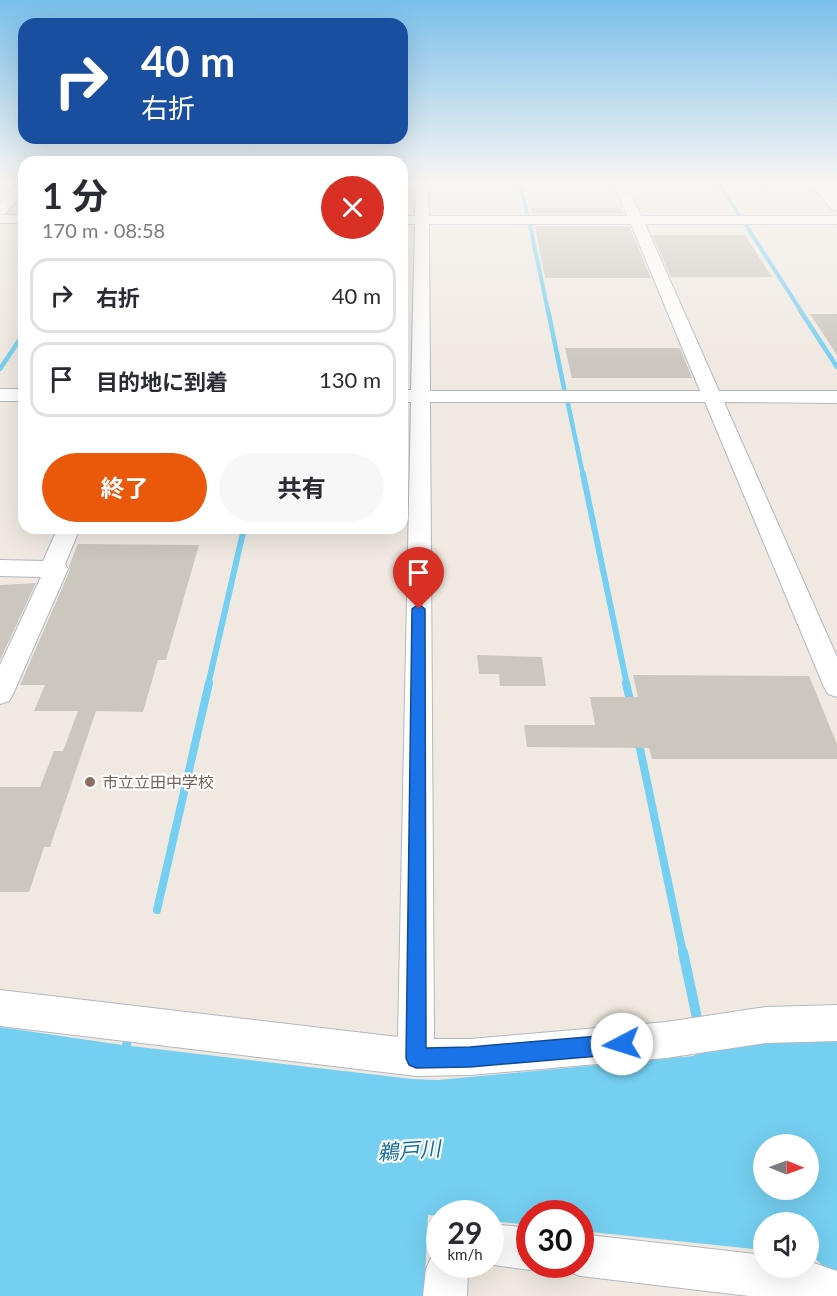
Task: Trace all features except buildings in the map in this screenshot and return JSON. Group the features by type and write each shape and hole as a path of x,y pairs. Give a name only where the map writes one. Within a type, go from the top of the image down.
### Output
{"street":[{"path":"412,243 416,1058"},
{"path":"646,243 837,687"},
{"path":"0,394 18,395"},
{"path":"411,396 837,397"},
{"path":"51,568 66,534"},
{"path":"0,568 56,569 0,694"},
{"path":"0,1008 416,1058 470,1057 666,1040 766,1025 837,1023"},
{"path":"594,1257 805,1281 837,1293"},
{"path":"446,1296 447,1278"}],"water":[{"name":"鵜戸川","path":"0,1027 122,1045 123,1041 131,1041 131,1046 412,1079 438,1080 693,1056 723,1042 837,1039 837,1276 834,1276 819,1262 819,1212 753,1212 753,1249 594,1232 594,1200 516,1200 516,1224 504,1222 504,1200 426,1200 424,1296 0,1296"}],"waterway":[{"path":"534,243 548,311"},
{"path":"758,243 801,311"},
{"path":"548,310 565,393"},
{"path":"800,310 837,367"},
{"path":"0,369 18,342"},
{"path":"567,399 583,475"},
{"path":"583,474 627,685"},
{"path":"208,685 243,534"},
{"path":"157,910 209,683"},
{"path":"626,683 631,705"},
{"path":"638,739 683,953"},
{"path":"683,952 697,1018"}],"place":[{"name":"市立立田中学校","path":"90,782"}],"route":[{"path":"419,609 416,1058 470,1057 622,1044"}]}
